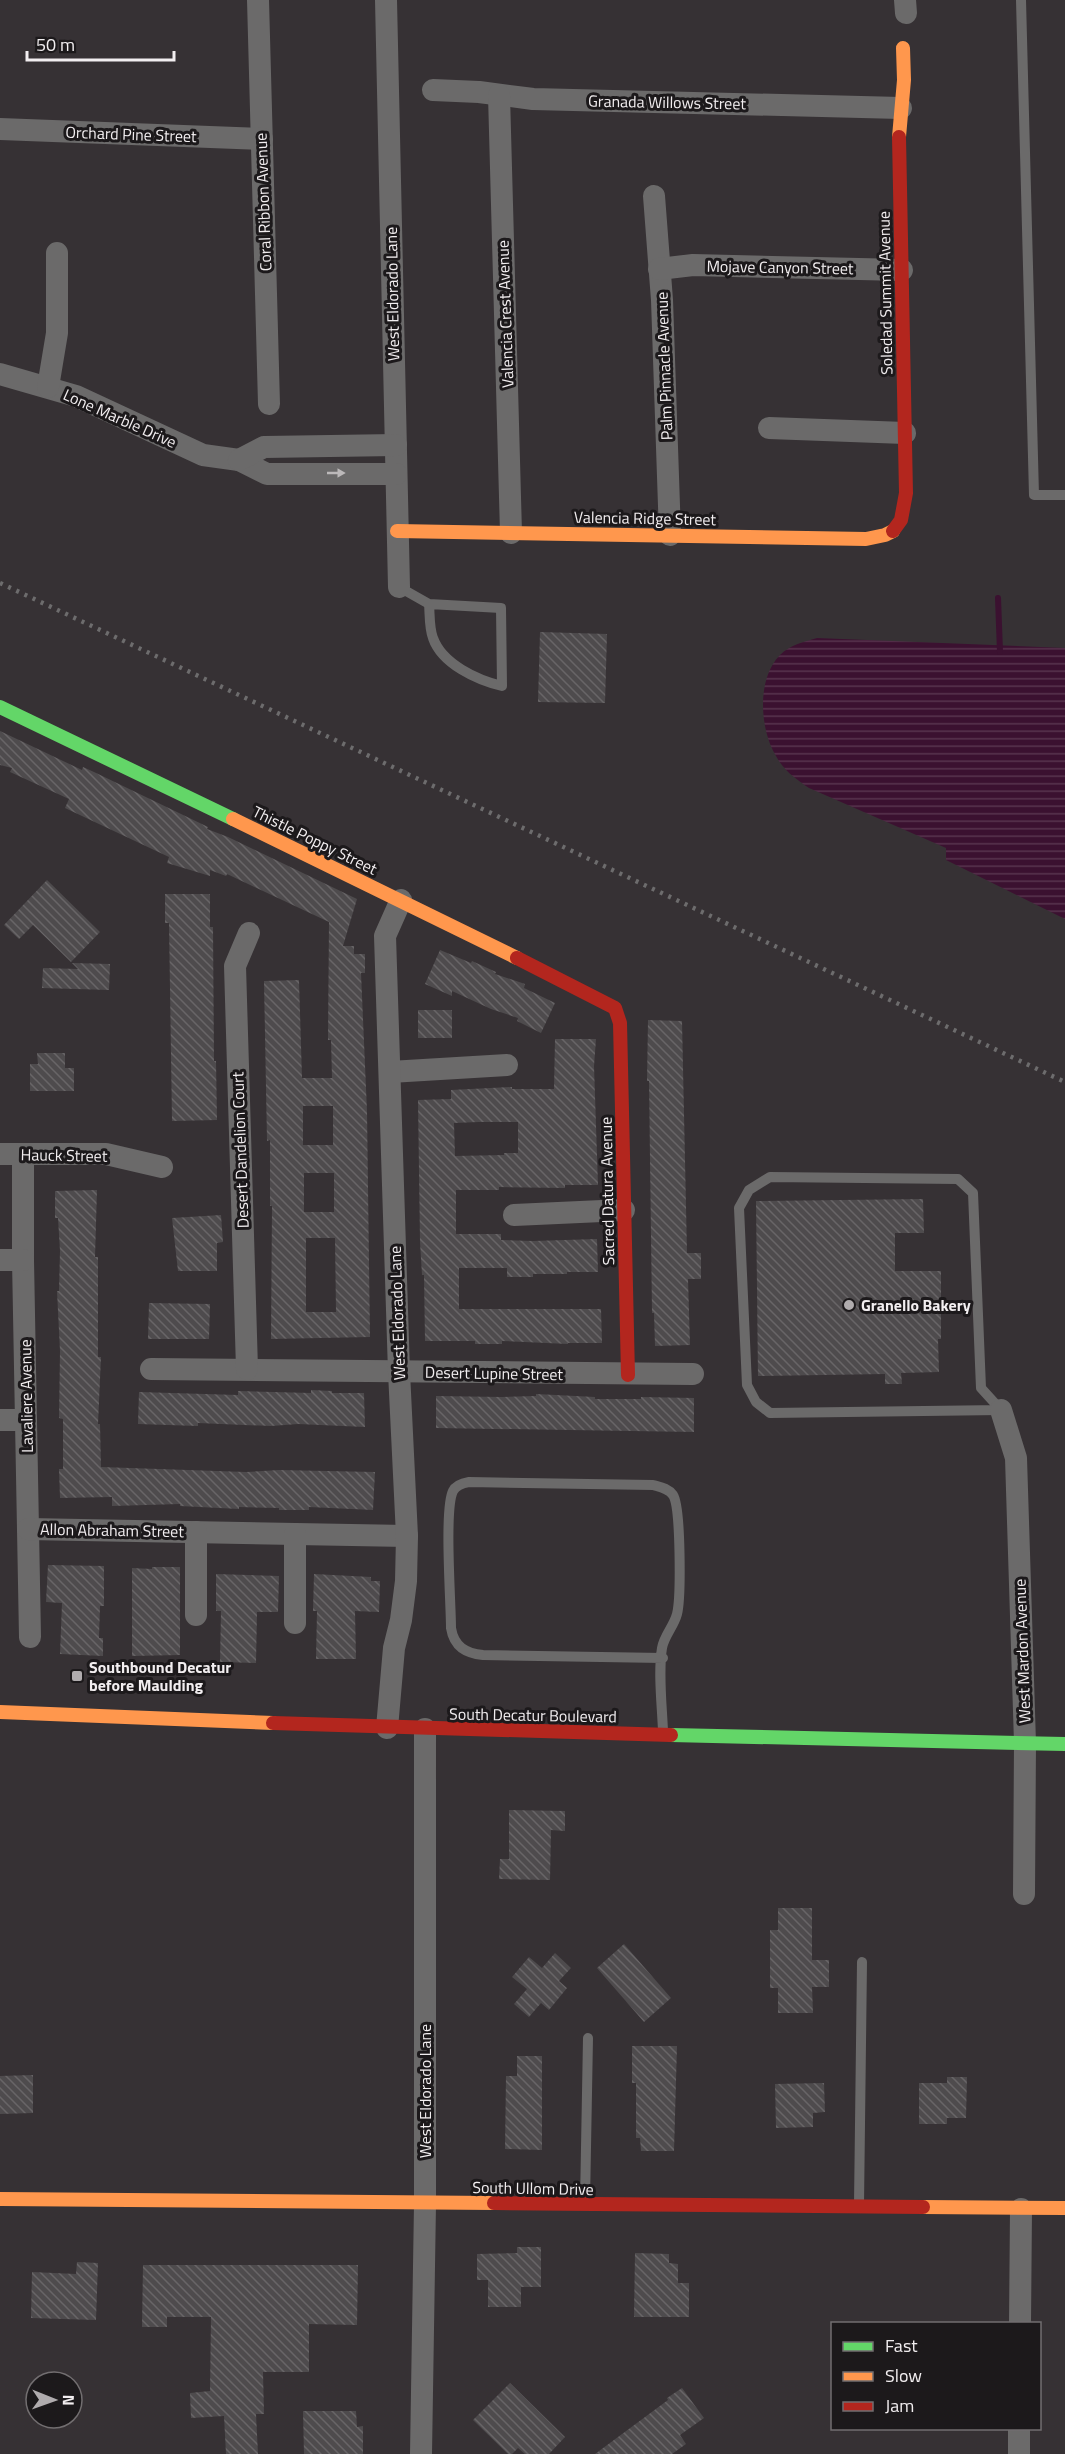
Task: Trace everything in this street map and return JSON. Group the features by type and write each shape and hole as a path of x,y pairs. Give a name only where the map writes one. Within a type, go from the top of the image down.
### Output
{"street":[{"name":"Coral Ribbon Avenue","path":"258,0 269,404"},
{"name":"West Eldorado Lane","path":"386,0 399,587"},
{"name":"Soledad Summit Avenue","path":"892,533 905,515 898,150 904,80 903,48"},
{"name":"Granada Willows Street","path":"433,90 499,94 533,99 901,108"},
{"name":"Valencia Crest Avenue","path":"499,94 512,533"},
{"name":"Orchard Pine Street","path":"0,129 262,139"},
{"name":"Palm Pinnacle Avenue","path":"654,196 662,300 670,535"},
{"path":"48,387 57,333 57,253"},
{"name":"Mojave Canyon Street","path":"659,268 693,265 902,270"},
{"name":"Lone Marble Drive","path":"0,374 76,396 203,455 239,460 267,474 307,461 396,445"},
{"path":"769,428 905,433"},
{"name":"Lone Marble Drive","path":"307,461 396,474"},
{"name":"Valencia Ridge Street","path":"398,531 866,539 881,538 892,533"},
{"name":"Thistle Poppy Street","path":"0,707 401,900 615,1008"},
{"name":"West Eldorado Lane","path":"387,1728 394,1648 401,1620 406,1581 407,1536 399,1372 386,936 401,900"},
{"name":"Desert Dandelion Court","path":"247,1369 235,966 249,933"},
{"name":"Sacred Datura Avenue","path":"615,1008 620,1023 628,1375"},
{"path":"390,1072 507,1065"},
{"name":"Hauck Street","path":"0,1154 106,1154 162,1167"},
{"name":"Lavaliere Avenue","path":"23,1154 30,1637"},
{"path":"514,1215 624,1210"},
{"path":"0,1260 23,1260"},
{"name":"Desert Lupine Street","path":"151,1369 693,1374"},
{"name":"West Mardon Avenue","path":"1001,1410 1016,1458 1025,1743 1024,1894"},
{"path":"0,1420 26,1420"},
{"name":"Allon Abraham Street","path":"28,1529 407,1536"},
{"name":"Allon Abraham Street","path":"196,1532 196,1615"},
{"path":"295,1534 295,1623"},
{"name":"South Decatur Boulevard","path":"0,1712 387,1728 1065,1744"},
{"name":"West Eldorado Lane","path":"421,2454 425,2204 425,1728"},
{"name":"South Ullom Drive","path":"0,2199 1065,2208"},
{"path":"1020,2322 1021,2209"},
{"path":"1019,2430 1019,2454"}],"lane":[{"path":"1021,0 1034,495 1065,495"},
{"path":"399,587 429,604 501,608 502,686 482,681 451,661 439,648 433,638 429,604"},
{"path":"770,1177 958,1179 973,1193 981,1388 1001,1410 770,1413 756,1402 747,1385 739,1208 749,1190 770,1177"},
{"path":"663,1658 483,1655 465,1652 454,1639 451,1628 449,1514 453,1492 457,1486 469,1482 653,1485 664,1488 672,1494 678,1518 679,1602 676,1617 662,1648 663,1658 663,1734"},
{"path":"859,2208 862,1962"},
{"path":"585,2205 588,2038"}],"shaded area":[{"path":"817,638 1065,648 1065,919 946,860 946,848 809,788 783,766 766,733 763,705 767,677 772,665 780,655 797,644"}],"building":[{"path":"540,632 607,634 605,703 538,702"},
{"path":"0,731 82,770 83,767 94,772 208,827 207,829 357,899 343,946 354,946 354,954 365,954 365,973 361,973 367,1111 370,1337 271,1339 272,1206 270,1206 270,1140 267,1141 264,981 299,980 302,1078 332,1078 331,1040 328,1040 329,922 227,874 226,876 210,870 210,876 167,863 169,857 65,808 69,799 10,772 12,768 0,765","holes":["303,1106 333,1106 333,1145 303,1145","304,1173 334,1173 334,1212 304,1212","306,1238 335,1238 336,1312 306,1312"]},
{"path":"47,880 100,932 71,962 33,925 19,939 4,925"},
{"path":"165,894 210,894 210,927 213,927 217,1120 172,1121 169,923 165,923"},
{"path":"440,950 471,963 472,961 496,972 495,974 525,984 524,988 555,1003 541,1033 517,1021 518,1018 491,1009 452,991 452,996 425,984"},
{"path":"72,963 110,964 109,990 42,988 43,968 78,969"},
{"path":"418,1010 452,1010 452,1038 418,1038"},
{"path":"648,1020 682,1021 687,1253 701,1253 701,1279 688,1279 690,1345 655,1346 654,1313 652,1313 649,1081 647,1081"},
{"path":"555,1039 596,1039 594,1066 598,1185 565,1185 565,1188 499,1187 499,1190 456,1190 456,1234 501,1234 501,1240 597,1239 598,1272 507,1277 507,1268 459,1268 459,1309 601,1309 602,1343 502,1341 502,1344 475,1344 475,1341 425,1341 424,1275 422,1275 420,1242 418,1100 451,1099 451,1090 512,1087 512,1089 554,1089","holes":["518,1122 518,1153 455,1156 454,1123"]},
{"path":"37,1053 65,1053 65,1068 74,1068 74,1091 30,1091 30,1064 38,1064"},
{"path":"97,1190 95,1257 98,1257 98,1357 101,1357 98,1424 100,1424 101,1467 246,1472 279,1470 375,1472 373,1510 309,1507 309,1510 239,1507 239,1509 180,1506 180,1504 112,1506 112,1497 60,1498 59,1469 63,1469 63,1419 59,1418 60,1351 57,1291 59,1291 60,1251 58,1218 55,1218 55,1191"},
{"name":"Granello Bakery","path":"923,1199 924,1233 895,1233 895,1271 941,1271 939,1372 901,1373 902,1384 885,1384 885,1374 758,1376 756,1201"},
{"path":"221,1215 223,1242 217,1243 217,1271 178,1271 172,1218"},
{"path":"149,1303 210,1304 209,1339 148,1339"},
{"path":"311,1390 332,1391 332,1393 364,1393 365,1427 298,1424 271,1426 198,1423 198,1426 138,1424 139,1392 238,1395 238,1391 311,1393"},
{"path":"536,1394 595,1397 595,1399 694,1398 694,1432 436,1428 436,1396 502,1397 536,1396"},
{"path":"48,1565 104,1566 104,1606 100,1606 99,1638 103,1638 103,1656 60,1654 62,1603 46,1602"},
{"path":"152,1567 180,1567 180,1655 132,1656 132,1568 152,1569"},
{"path":"216,1574 279,1576 278,1612 257,1612 256,1663 220,1662 221,1611 216,1611"},
{"path":"314,1574 371,1577 371,1581 380,1581 379,1612 355,1611 356,1659 316,1659 317,1611 313,1611"},
{"path":"509,1810 565,1811 565,1831 551,1830 550,1880 499,1879 500,1859 509,1859"},
{"path":"778,1908 812,1908 812,1960 829,1960 829,1987 812,1987 813,2013 778,2013 778,1988 770,1988 770,1930 778,1930"},
{"path":"624,1944 671,1998 644,2022 597,1968"},
{"path":"555,1953 571,1968 559,1981 567,1988 549,2010 541,2003 529,2017 514,2004 527,1989 512,1977 529,1957 542,1968"},
{"path":"632,2046 677,2046 674,2151 641,2151 640,2138 636,2138 636,2083 632,2083"},
{"path":"517,2056 542,2056 542,2150 505,2149 506,2076 517,2076"},
{"path":"33,2075 33,2113 0,2114 0,2076"},
{"path":"947,2077 967,2077 966,2118 947,2118 947,2124 919,2124 919,2083 947,2083"},
{"path":"824,2083 825,2112 813,2113 813,2127 776,2128 775,2084"},
{"path":"517,2247 541,2247 541,2287 521,2287 521,2307 488,2307 488,2280 477,2280 477,2254 517,2253"},
{"path":"635,2253 669,2254 669,2263 678,2264 678,2283 689,2283 689,2317 634,2317"},
{"path":"77,2262 98,2263 96,2320 31,2318 32,2272 76,2274"},
{"path":"143,2265 358,2265 357,2325 309,2324 309,2372 263,2372 264,2414 256,2414 258,2454 226,2454 224,2416 191,2418 190,2393 210,2391 211,2317 167,2317 167,2327 142,2327"},
{"path":"510,2383 565,2437 549,2454 525,2454 518,2448 512,2454 508,2454 473,2420"},
{"path":"682,2388 704,2418 680,2435 686,2444 672,2454 595,2454 668,2400 667,2398"},
{"path":"303,2411 356,2411 357,2427 363,2426 363,2454 304,2454"}],"waterway":[{"path":"998,598 1000,652"}],"railway":[{"path":"0,583 1065,1082"}],"traffic: fast":[{"path":"0,707 233,819"},
{"path":"671,1735 1065,1744"}],"traffic: slow":[{"path":"899,137 904,80 903,48"},
{"path":"397,531 866,539 893,531"},
{"path":"233,819 517,958"},
{"path":"0,1712 273,1723"},
{"path":"0,2199 494,2203"},
{"path":"923,2207 1065,2208"}],"traffic: jam":[{"path":"893,531 901,520 906,493 899,137"},
{"path":"517,958 615,1008 620,1023 628,1375"},
{"path":"273,1723 671,1735"},
{"path":"494,2203 923,2207"}],"place":[{"name":"Granello Bakery","path":"849,1305"},
{"name":"Southbound Decatur before Maulding","path":"77,1676"}]}
